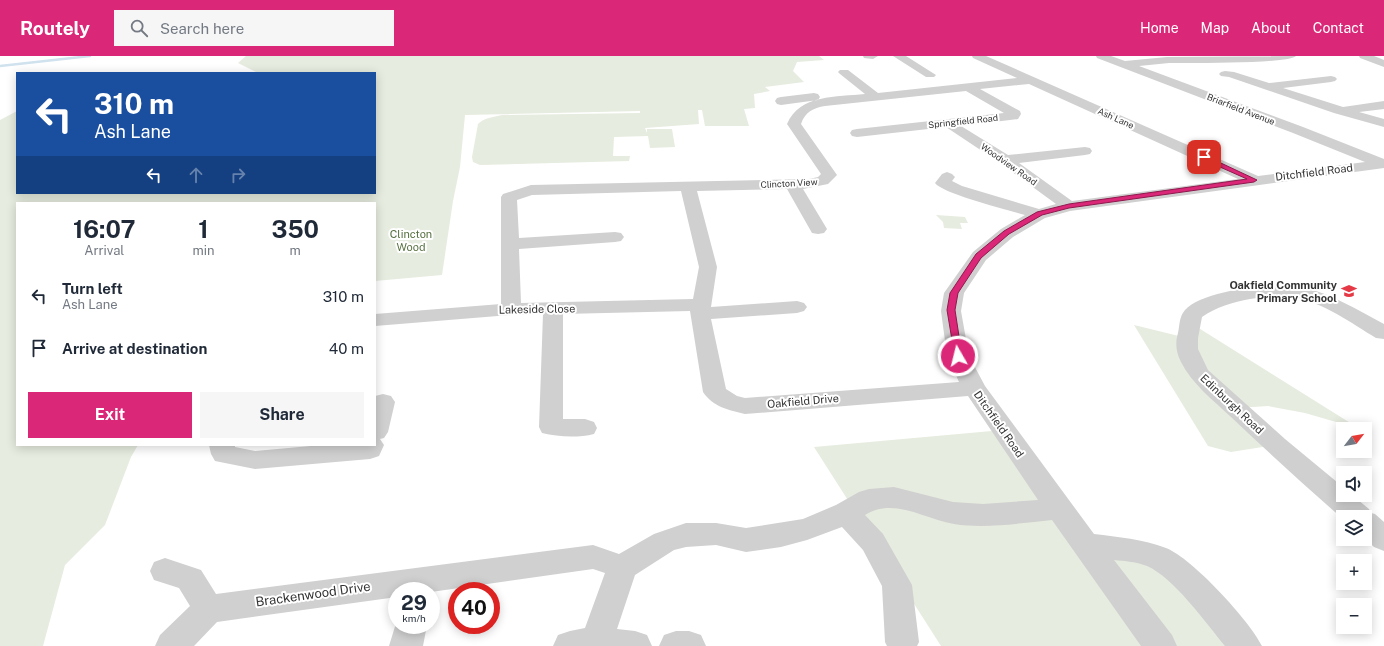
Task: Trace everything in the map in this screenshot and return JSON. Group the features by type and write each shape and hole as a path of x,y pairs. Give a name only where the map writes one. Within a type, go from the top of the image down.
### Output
{"street":[{"path":"868,56 873,56"},
{"path":"898,56 930,75"},
{"name":"Ash Lane","path":"977,56 1254,180"},
{"name":"Briarfield Avenue","path":"1101,56 1298,130 1382,164"},
{"path":"1124,65 1167,60 1291,56"},
{"path":"1364,56 1384,64"},
{"path":"844,72 876,97"},
{"path":"1224,74 1230,74 1384,124"},
{"path":"1266,86 1324,78"},
{"name":"Clincton View","path":"511,308 509,197 531,190 792,184 823,181 829,175 794,124 797,116 811,100 876,97 1031,80"},
{"name":"Springfield Road","path":"857,133 1013,116 1015,114 968,87"},
{"path":"780,101 811,100"},
{"path":"1339,110 1384,105"},
{"name":"Woodview Road","path":"948,123 1005,160 1069,206"},
{"path":"1005,160 1085,151"},
{"name":"Ditchfield Road","path":"1160,646 974,388 958,356 951,310 954,293 979,256 1007,233 1039,214 1069,206 1382,164"},
{"path":"947,177 943,183 956,189 1039,214"},
{"path":"792,184 818,228"},
{"name":"Oakfield Drive","path":"688,187 708,267 700,310 715,392 729,402 746,406 974,388"},
{"path":"511,244 615,237"},
{"name":"Edinburgh Road","path":"1351,510 1276,445 1200,375 1191,360 1187,347 1189,322 1194,313 1216,302 1247,294 1276,289 1311,295 1384,333"},
{"path":"700,310 797,307"},
{"name":"Lakeside Close","path":"376,320 511,308 700,310"},
{"path":"553,308 551,427 585,428"},
{"path":"376,428 383,402"},
{"path":"222,446 224,454 255,460 370,450 372,446"},
{"path":"635,646 583,644 622,567 664,542 686,535 716,534 746,540 774,536 806,529 846,513 869,499 894,497 953,513 983,515 1060,509"},
{"path":"846,513 873,542 897,585 902,642"},
{"path":"1372,528 1384,539"},
{"path":"1087,545 1130,550 1157,557 1177,570 1246,646"},
{"name":"Brackenwood Drive","path":"440,582 593,557 622,567"},
{"path":"165,571 190,579 208,609 172,646"},
{"name":"Brackenwood Drive","path":"208,609 388,589"},
{"path":"406,646 409,634"},
{"path":"676,646 689,646"}],"green space":[{"name":"Clincton Wood","path":"246,56 819,56 824,60 797,62 793,71 804,82 765,87 770,91 754,94 755,108 744,109 749,126 705,126 702,110 698,110 699,124 645,128 647,133 647,129 672,129 675,147 650,148 648,136 614,137 613,156 630,156 629,161 480,165 473,162 472,157 478,124 489,118 502,115 640,113 640,111 465,115 460,167 453,201 442,275 376,281 376,202 16,202 16,446 137,446 131,457 105,525 65,565 43,646 0,646 0,120 16,112 16,194 376,194 376,72 256,72 238,63"},
{"path":"936,215 965,217 968,223 960,223 962,229 944,228 943,222"},
{"path":"1189,322 1349,422 1336,422 1305,413 1268,406 1237,408 1276,445 1231,452 1208,446 1134,325 1187,338"},
{"path":"1003,430 1087,545 1157,557 1245,646 941,646 814,447"}],"waterway":[{"path":"0,66 90,56"}],"place":[{"name":"Oakfield Community Primary School","path":"1349,291"}],"route":[{"path":"958,356 951,310 954,293 979,256 1007,233 1039,214 1069,206 1254,180 1204,157"}]}
